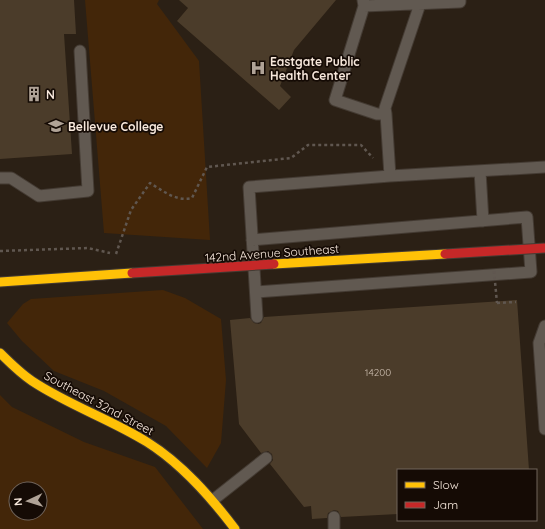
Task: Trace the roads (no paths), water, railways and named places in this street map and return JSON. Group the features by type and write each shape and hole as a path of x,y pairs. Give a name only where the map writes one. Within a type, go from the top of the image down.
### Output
{"street":[{"name":"142nd Avenue Southeast","path":"0,282 545,248"},
{"name":"Southeast 32nd Street","path":"0,353 9,364 29,379 57,395 105,418 159,450 213,500 235,529"}],"lane":[{"path":"386,114 377,114 335,100 364,3 420,4 460,2 460,0"},
{"path":"390,176 385,108 420,4"},
{"path":"0,178 11,178 39,196 88,191 80,51"},
{"path":"258,317 249,187 390,176 545,167"},
{"path":"480,171 483,221"},
{"path":"252,240 527,217 531,272 256,292"},
{"path":"545,326 539,343 545,429"},
{"path":"213,500 266,458"},
{"path":"334,518 334,529"}],"place":[{"name":"Eastgate Public Health Center","path":"258,68"},
{"name":"N","path":"34,94"},
{"name":"Bellevue College","path":"56,126"}]}
